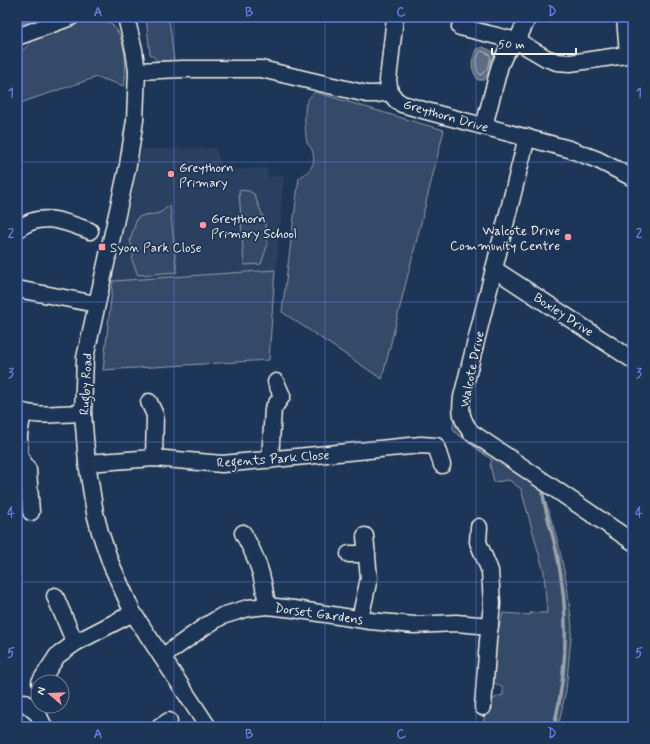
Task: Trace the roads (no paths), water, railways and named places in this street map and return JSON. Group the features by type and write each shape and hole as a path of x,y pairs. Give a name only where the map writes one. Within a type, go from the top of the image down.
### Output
{"street":[{"path":"17,36 71,17"},
{"name":"Rugby Road","path":"126,17 137,70 135,120 128,165 85,358 83,413 87,463 92,502 100,532 122,590 133,613 208,727"},
{"path":"390,92 388,85 388,74 395,17"},
{"path":"484,126 500,65 506,52 517,41 528,17"},
{"path":"460,27 517,41 546,58 557,62 570,63 631,54 625,17"},
{"name":"Greythorn Drive","path":"137,70 250,68 272,71 367,94 390,92 394,98 402,104 569,149 591,157 633,178"},
{"name":"Walcote Drive","path":"527,138 462,397 461,411 463,419 475,435 633,542"},
{"path":"17,230 32,221 48,219 60,220 85,233"},
{"name":"Boxley Drive","path":"494,269 633,360"},
{"path":"17,288 96,304"},
{"path":"270,460 273,409 282,396 276,382"},
{"path":"149,402 155,415 154,458"},
{"path":"31,512 28,470 20,457 18,435 20,411 34,414 83,413"},
{"name":"Regents Park Close","path":"87,463 154,458 222,464 421,446 437,440 442,464"},
{"path":"479,526 472,544 490,571 492,604 490,626 492,690 484,707"},
{"path":"243,533 260,567 267,606"},
{"path":"360,619 368,578 365,536"},
{"path":"349,554 367,554"},
{"path":"54,592 75,643"},
{"name":"Dorset Gardens","path":"162,657 222,616 248,608 267,606 414,625 456,623 490,626"},
{"path":"45,674 57,656 75,643 133,613"},
{"path":"30,695 21,705 38,714 44,727"}],"water":[{"path":"483,47 492,51 496,58 484,80 478,80 474,72 472,62 476,49"}],"waterway":[{"path":"543,494 562,580 565,622 562,685 554,727"}],"place":[{"name":"Greythorn Primary","path":"171,174"},
{"name":"Greythorn Primary School","path":"203,225"},
{"name":"Walcote Drive Community Centre","path":"568,237"},
{"name":"Syon Park Close","path":"102,247"}]}
